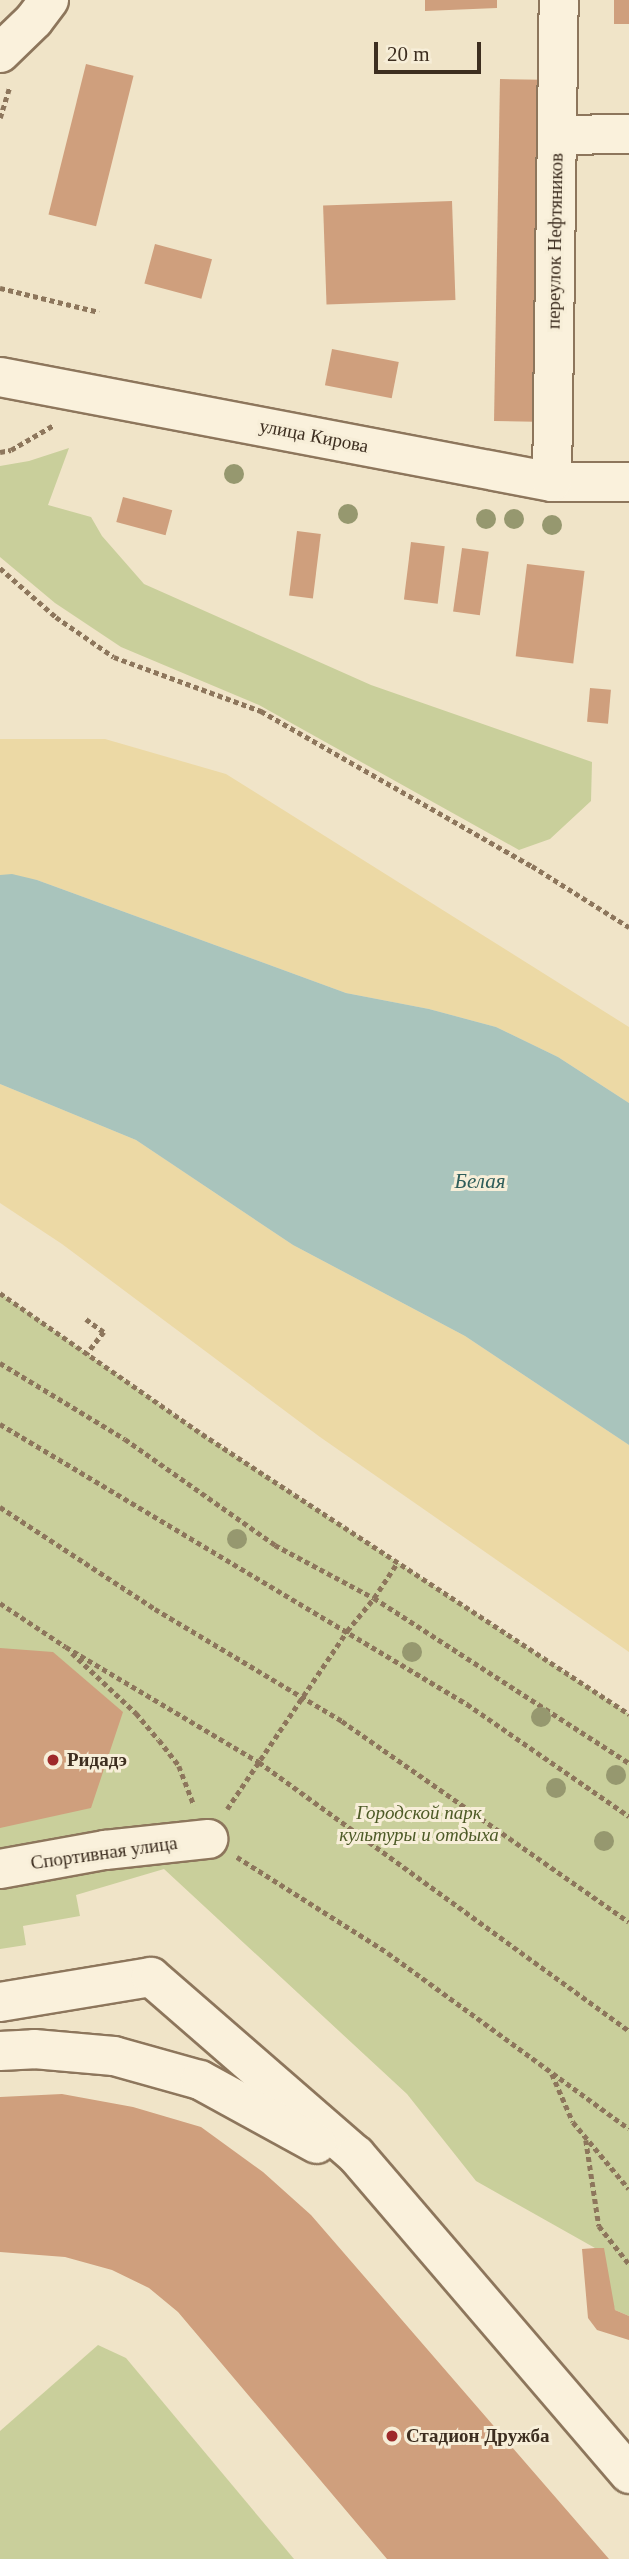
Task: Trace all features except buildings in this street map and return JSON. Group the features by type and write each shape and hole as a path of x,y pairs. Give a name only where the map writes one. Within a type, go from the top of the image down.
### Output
{"street":[{"path":"6,68 48,0"},
{"name":"переулок Нефтяников","path":"552,482 559,0"},
{"path":"557,135 629,134"},
{"name":"улица Кирова","path":"0,377 552,482 629,482"},
{"name":"Спортивная улица","path":"0,1869 105,1850 219,1845"},
{"path":"0,2002 150,1977 356,2155 629,2474"},
{"path":"0,2051 34,2049 114,2056 200,2080 324,2148 396,2201"}],"path":[{"path":"0,118 6,68"},
{"path":"0,288 99,312"},
{"path":"0,568 56,617 114,657 261,711 532,866 629,928"},
{"path":"0,1293 202,1434 629,1714"},
{"path":"86,1319 104,1332 87,1354"},
{"path":"0,1363 125,1438 275,1545 374,1598 629,1763"},
{"path":"0,1424 467,1704 629,1816"},
{"path":"0,1507 155,1609 342,1721 629,1922"},
{"path":"219,1845 259,1762 347,1631 374,1598 397,1563"},
{"path":"0,1603 66,1647 259,1762 629,2031"},
{"path":"66,1647 136,1713 179,1766 219,1845 388,1953 629,2129"},
{"path":"552,2073 573,2122 629,2189"},
{"path":"585,2137 599,2226 629,2264"}],"green space":[{"path":"69,448 48,505 91,517 102,536 144,584 371,685 592,762 591,801 550,839 519,850 259,705 121,647 55,603 0,557 0,466 29,461"},
{"name":"Городской парк культуры и отдыха","path":"0,1293 202,1434 629,1714 629,2316 615,2310 595,2248 476,2181 407,2094 164,1869 76,1895 80,1916 23,1926 26,1945 0,1949"},
{"path":"98,2345 126,2358 294,2559 0,2559 0,2431"}],"sand":[{"path":"0,739 105,739 226,774 629,1027 629,1103 558,1057 496,1027 429,1009 346,993 37,880 0,875"},
{"path":"0,1084 136,1140 293,1245 465,1336 629,1445 629,1652 320,1437 62,1244 0,1203"}],"water":[{"name":"Белая","path":"12,874 37,880 346,993 429,1009 496,1027 558,1057 629,1103 629,1445 465,1336 293,1245 136,1140 0,1084 0,875"}],"place":[{"name":"Ридадэ","path":"53,1760"},
{"name":"Стадион Дружба","path":"392,2436"}]}
